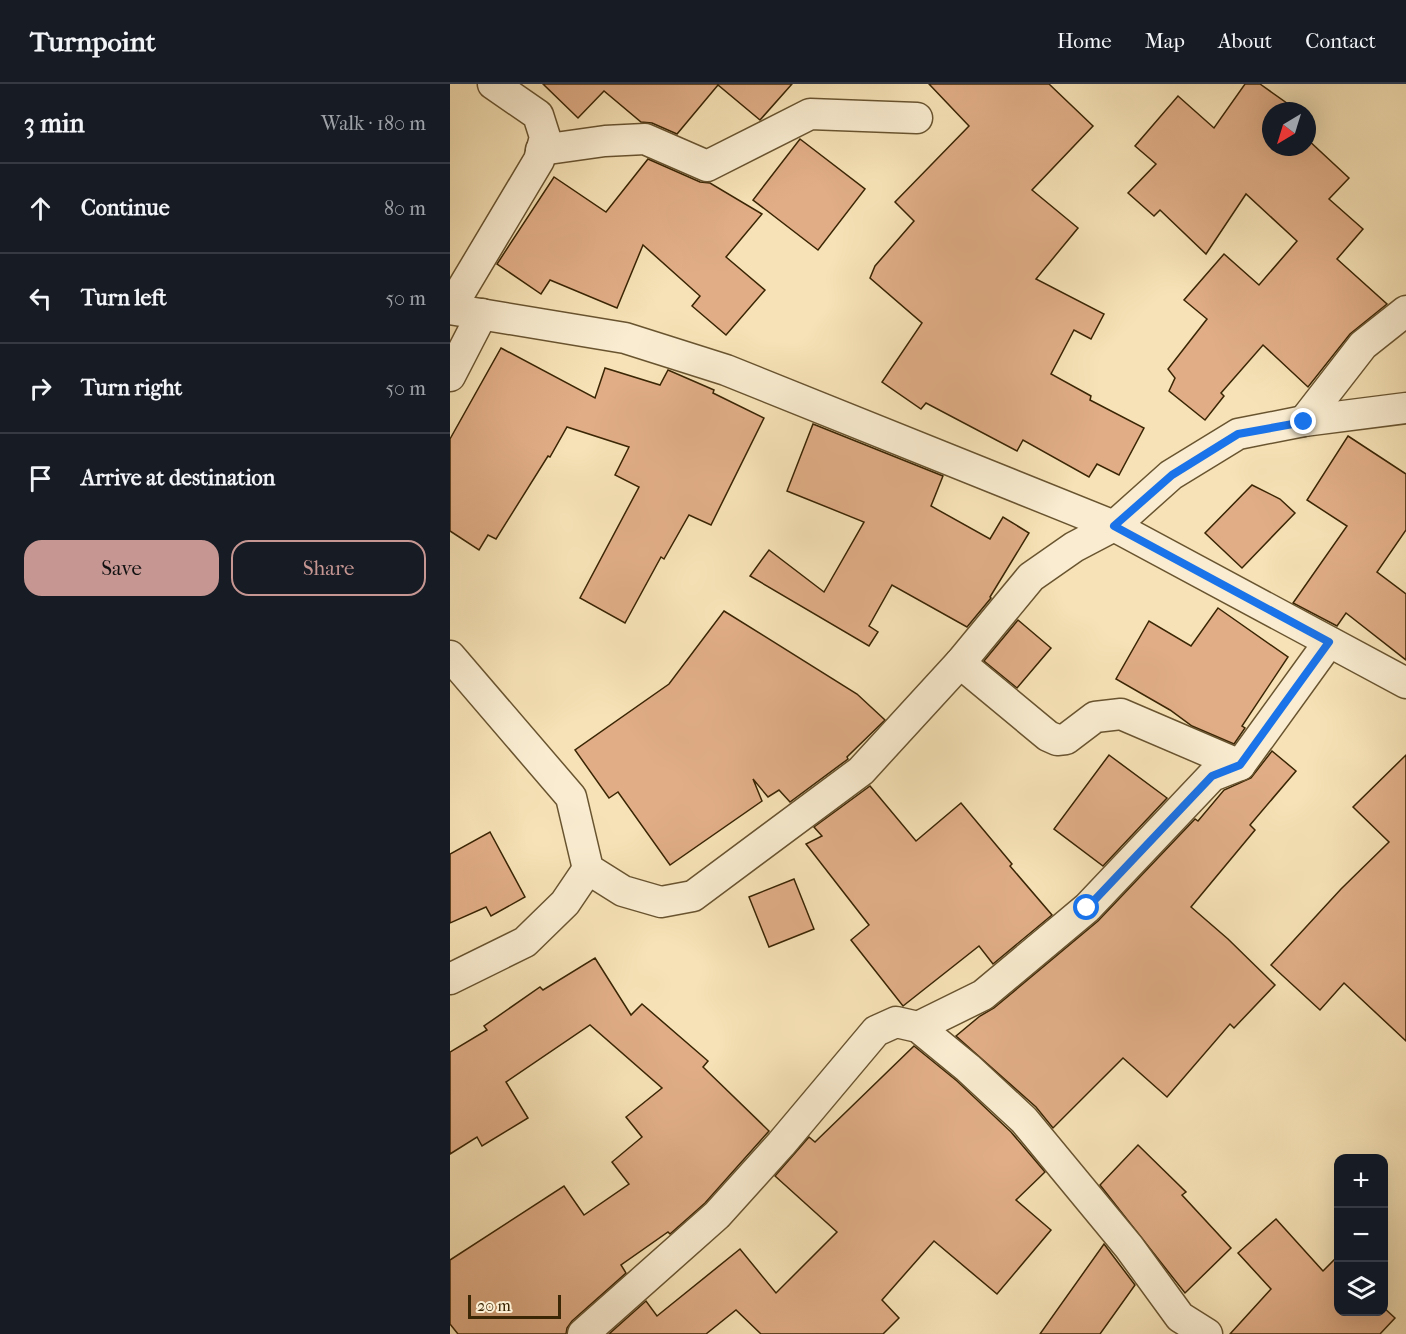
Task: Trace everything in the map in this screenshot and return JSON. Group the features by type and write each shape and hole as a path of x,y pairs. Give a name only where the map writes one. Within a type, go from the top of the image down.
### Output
{"street":[{"path":"493,84 538,115 545,137 539,160 450,309 625,338 726,370 1114,526 1406,683"},
{"path":"542,150 605,141 645,139 707,166 810,114 917,118"},
{"path":"1304,422 1363,345 1406,311"},
{"path":"450,376 482,314"},
{"path":"450,656 571,797 588,869 623,891 661,902 693,896 861,771 960,663 1031,577 1074,547 1114,526 1172,475 1238,434 1406,408"},
{"path":"918,1028 984,995 1087,908 1212,776 1240,765 1329,642"},
{"path":"960,663 1057,740 1066,740 1095,717 1121,714 1240,765"},
{"path":"450,979 525,942 565,903 588,869"},
{"path":"583,1334 717,1215 781,1144 876,1031 896,1022 918,1028 968,1068 1024,1120 1129,1247 1180,1317 1207,1334"}],"building":[{"path":"543,84 792,84 760,120 718,85 677,134 652,123 641,122 604,91 578,118"},
{"path":"929,84 1049,84 1093,126 1032,190 1078,228 1036,279 1104,314 1091,339 1074,330 1051,374 1091,396 1090,400 1144,428 1119,475 1097,464 1089,477 1023,440 1017,451 926,403 921,409 882,382 922,323 870,278 875,266 914,221 895,202 969,126"},
{"path":"1245,84 1260,84 1285,102 1262,102 1262,156 1316,156 1316,147 1349,178 1329,199 1363,229 1337,259 1387,304 1350,334 1308,387 1263,345 1221,393 1224,396 1205,420 1169,391 1175,378 1168,369 1207,319 1184,300 1224,254 1259,285 1297,241 1246,194 1206,254 1160,210 1154,216 1128,193 1156,164 1135,146 1178,96 1214,128"},
{"path":"800,139 865,189 818,250 753,200"},
{"path":"648,159 700,182 710,183 762,214 726,257 765,290 726,335 692,306 700,296 643,245 617,308 550,280 541,294 497,264 554,177 606,212"},
{"path":"501,348 595,398 605,368 660,385 668,370 714,390 713,393 764,418 711,525 689,515 664,559 661,557 625,623 580,598 639,487 615,475 629,447 567,427 496,539 488,535 479,550 450,531 450,439"},
{"path":"813,424 943,476 931,506 990,539 1003,517 1029,533 991,598 967,627 892,585 869,626 878,632 869,646 750,576 769,550 824,592 864,522 787,491"},
{"path":"1348,436 1406,474 1406,530 1377,572 1406,594 1406,660 1346,613 1337,626 1293,603 1347,526 1307,500"},
{"path":"1252,485 1280,499 1295,513 1242,568 1205,533"},
{"path":"1218,608 1288,657 1242,726 1245,728 1234,744 1192,726 1170,710 1116,679 1149,621 1191,646"},
{"path":"724,611 857,694 885,720 847,757 848,759 790,802 779,790 768,797 753,779 762,801 670,865 618,792 609,798 575,750 669,684"},
{"path":"1018,620 1051,648 1017,688 984,661"},
{"path":"1272,751 1296,771 1250,825 1255,830 1191,907 1275,985 1234,1028 1230,1024 1167,1097 1123,1058 1053,1128 1036,1107 956,1036 980,1016 994,1008 1098,921 1195,819 1198,821 1224,790 1251,778"},
{"path":"1109,755 1167,798 1103,866 1054,829"},
{"path":"1406,755 1406,1041 1344,983 1320,1010 1271,965 1341,889 1389,842 1353,807"},
{"path":"870,786 916,841 961,803 1052,915 993,964 979,946 903,1006 851,940 869,925 806,844 822,836 814,827"},
{"path":"490,832 525,897 491,916 486,907 450,923 450,854"},
{"path":"794,879 814,929 769,947 749,897"},
{"path":"595,958 631,1015 642,1004 708,1061 703,1067 769,1131 705,1203 670,1234 668,1232 621,1265 626,1273 572,1321 566,1334 458,1334 450,1324 450,1260 564,1186 584,1215 629,1184 612,1162 642,1137 626,1117 662,1088 590,1025 506,1082 528,1118 482,1146 477,1137 450,1154 450,1052 487,1030 484,1026 540,987 543,990"},
{"path":"914,1046 957,1081 1011,1132 1045,1172 1016,1200 1051,1230 997,1294 934,1241 882,1300 899,1318 883,1334 761,1334 736,1310 706,1334 609,1334 646,1301 657,1316 740,1249 776,1293 837,1232 775,1176 809,1137 815,1142"},
{"path":"1138,1145 1186,1192 1182,1195 1231,1248 1185,1293 1100,1185"},
{"path":"1276,1219 1323,1271 1334,1260 1334,1316 1388,1316 1388,1312 1395,1318 1380,1334 1230,1334 1271,1289 1238,1253"},
{"path":"1104,1244 1135,1285 1100,1334 1040,1334"}],"route":[{"path":"1087,908 1212,776 1240,765 1329,642 1114,526 1172,475 1238,434 1304,422"}]}
